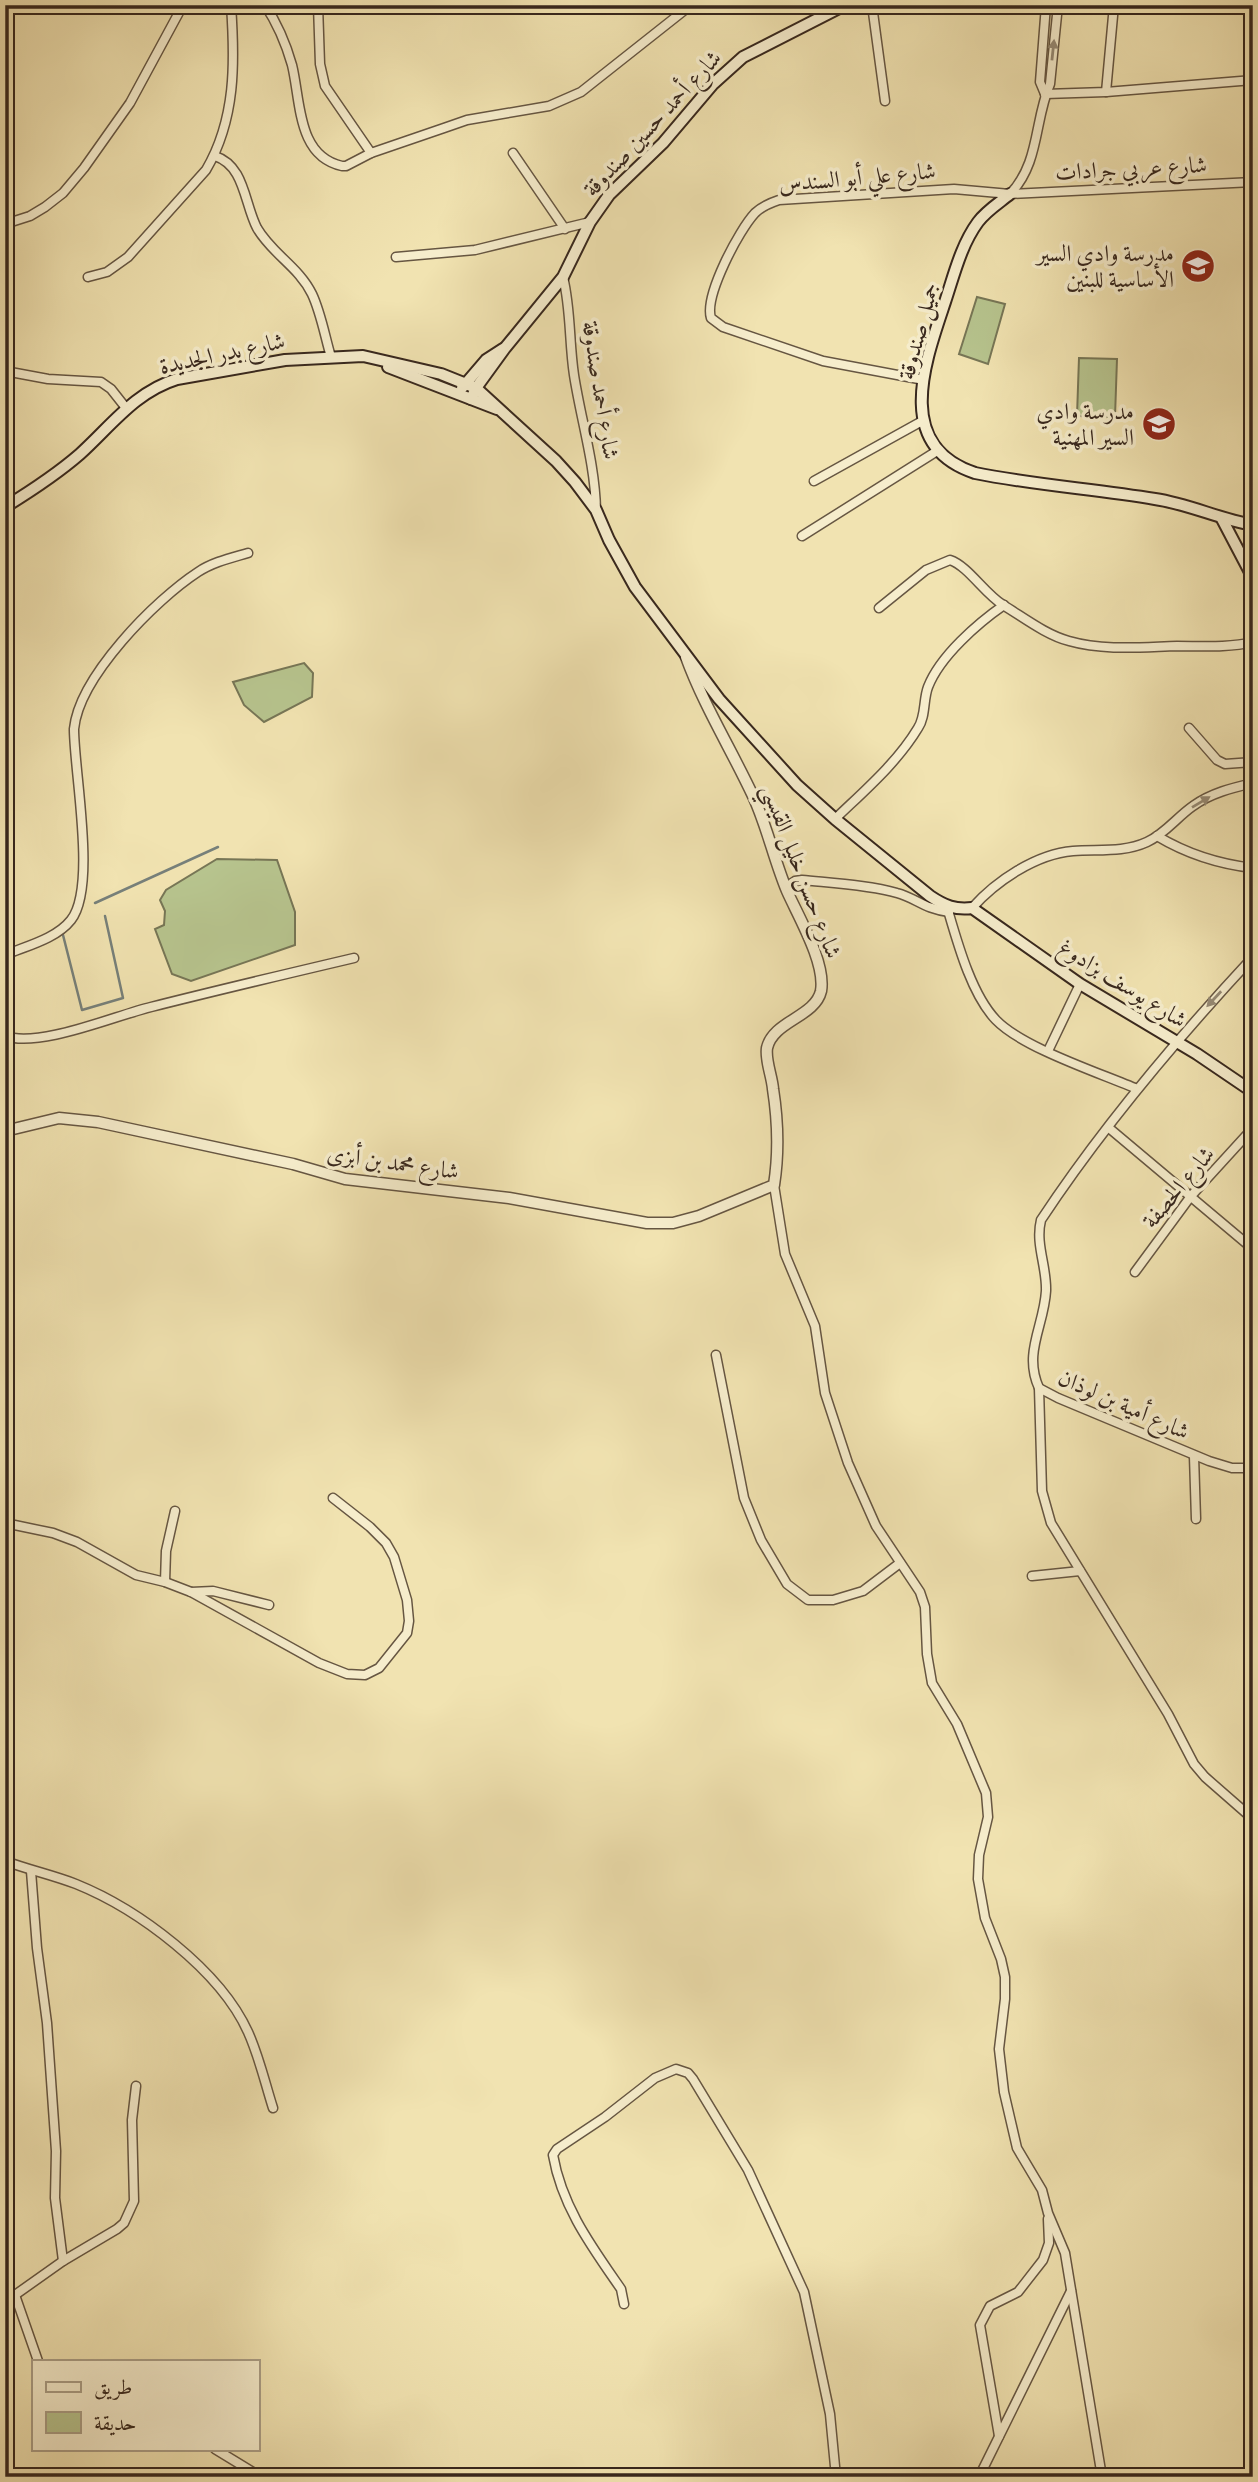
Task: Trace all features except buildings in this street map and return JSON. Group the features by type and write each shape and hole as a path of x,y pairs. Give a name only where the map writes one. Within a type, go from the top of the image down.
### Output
{"main road":[{"name":"شارع أحمد حسين صندوقة","path":"473,394 505,348 563,277 590,222 609,194 663,143 724,72 755,50 845,5"},
{"name":"جميل صندوقة","path":"937,451 924,421 924,380 936,328 965,245 978,221 1010,194"},
{"name":"شارع أحمد حسين صندوقة","path":"459,394 464,383 486,360 505,348"},
{"name":"شارع بدر الجديدة","path":"363,356 417,380 459,394 473,394"},
{"name":"شارع بدر الجديدة","path":"5,507 61,470 126,408 150,390 177,379 285,359 363,356 441,374 464,383 473,394"},
{"name":"شارع حسن خليل القيسي","path":"473,394 497,409 556,461 596,510 635,587 699,675 797,785 914,884 948,909 972,908"},
{"path":"937,451 956,466 975,472 1155,499 1193,508 1222,520 1253,525"},
{"path":"1222,520 1253,578"},
{"name":"شارع يوسف بزادوغ","path":"972,908 1080,984 1176,1041 1253,1092"}],"street":[{"path":"5,224 30,216 45,207 63,192 84,167 130,103 183,5"},
{"path":"88,277 107,272 128,257 206,170 215,156 234,83 235,50 231,5"},
{"path":"265,5 292,64 303,125 314,150 328,162 342,166 371,153 467,120 512,114 561,102 581,92 691,5"},
{"path":"318,5 320,64 325,86 371,153"},
{"path":"872,5 885,101"},
{"path":"1045,5 1040,82 1045,93"},
{"path":"1010,194 1023,178 1032,158 1045,93 1050,84 1058,5"},
{"path":"1106,92 1114,5"},
{"path":"1045,93 1106,92 1253,80"},
{"path":"513,153 565,229"},
{"path":"215,156 224,159 236,172 253,219 267,243 306,283 314,297 331,357"},
{"name":"شارع عربي جرادات","path":"1010,194 1253,182"},
{"name":"شارع علي أبو السندس","path":"924,380 823,361 723,327 711,318 709,306 725,264 750,220 760,209 779,200 954,189 1010,194"},
{"path":"396,257 475,250 590,222"},
{"name":"شارع أحمد صندوقة","path":"563,277 570,310 574,374 596,483 596,510"},
{"path":"5,371 48,379 100,382 111,389 126,408"},
{"path":"814,481 924,421"},
{"path":"802,536 937,451"},
{"path":"5,955 58,931 75,913 81,887 84,844 74,729 77,714 94,682 131,629 181,586 204,569 248,553"},
{"path":"879,608 926,570 950,560 963,566 979,586 1004,606 1056,636 1086,645 1228,646 1253,642"},
{"path":"835,819 873,782 916,732 923,718 928,687 946,659 979,625 1004,606"},
{"name":"شارع حسن خليل القيسي","path":"684,651 701,698 753,796 786,887 813,946 821,987 818,998 776,1033 768,1046 778,1136 774,1185 785,1254 815,1326 820,1343 825,1393 839,1437 868,1511 923,1600 932,1683 957,1724 986,1793 988,1817 979,1855 978,1879 985,1918 1005,1977 999,2049 1002,2079 1017,2148 1042,2190 1048,2213 1065,2253 1102,2477"},
{"path":"1189,728 1217,760 1225,764 1253,762"},
{"path":"972,908 1004,879 1053,855 1072,850 1122,849 1146,843 1204,799 1253,783"},
{"path":"1157,836 1194,855 1253,868"},
{"path":"786,887 795,881 803,880 886,891 901,894 928,908 948,909 968,971 989,1011 1006,1028 1048,1051 1137,1089"},
{"name":"شارع أمية بن لوذان","path":"1253,957 1176,1041 1137,1089 1041,1220 1039,1241 1046,1289 1031,1363 1039,1388 1194,1456 1233,1468 1253,1468"},
{"path":"5,1035 20,1039 62,1033 147,1008 354,958"},
{"path":"1048,1051 1080,984"},
{"name":"شارع محمد بن أبزى","path":"5,1131 59,1118 98,1122 293,1164 345,1179 509,1198 648,1223 673,1223 699,1216 774,1185"},
{"path":"1109,1128 1253,1249"},
{"name":"شارع الحصفة","path":"1135,1272 1191,1196 1253,1128"},
{"path":"716,1355 744,1498 761,1540 787,1584 808,1600 833,1600 863,1591 900,1563"},
{"path":"1039,1388 1042,1491 1051,1523 1168,1714 1194,1764 1253,1819"},
{"path":"1194,1456 1196,1519"},
{"path":"5,1523 53,1533 84,1546 136,1575 165,1581 191,1592 340,1672 365,1675 379,1668 407,1633 409,1621 404,1587 394,1557 386,1543 333,1498"},
{"path":"165,1581 166,1551 175,1511"},
{"path":"1032,1576 1080,1571"},
{"path":"191,1592 213,1591 269,1605"},
{"path":"5,1861 75,1884 113,1901 142,1919 205,1973 223,1993 248,2031 273,2108"},
{"path":"31,1871 47,2023 56,2151 55,2198 63,2261"},
{"path":"624,2304 621,2289 570,2211 553,2155 557,2149 606,2117 655,2078 676,2068 693,2078 729,2136 748,2170 804,2292 830,2414 836,2477"},
{"path":"38,2360 10,2295 117,2229 129,2214 134,2201 132,2120 136,2086"},
{"path":"999,2436 980,2325 990,2306 1018,2292 1043,2260 1049,2243 1048,2213"},
{"path":"979,2477 1071,2290"},
{"path":"217,2450 261,2477"}],"green space":[{"path":"977,297 1005,304 988,364 959,354"},
{"path":"1079,358 1117,359 1115,417 1077,416"},
{"path":"304,663 313,673 312,697 264,722 244,705 233,682"},
{"path":"217,859 277,860 295,912 295,945 191,981 172,974 155,929 164,925 165,911 160,900 166,890"}],"waterway":[{"path":"95,903 218,847"},
{"path":"63,935 82,1010 123,998 105,916"}],"place":[{"name":"مدرسة وادي السير الأساسية للبنين","path":"1198,266"},
{"name":"مدرسة وادي السير المهنية","path":"1159,424"}]}
